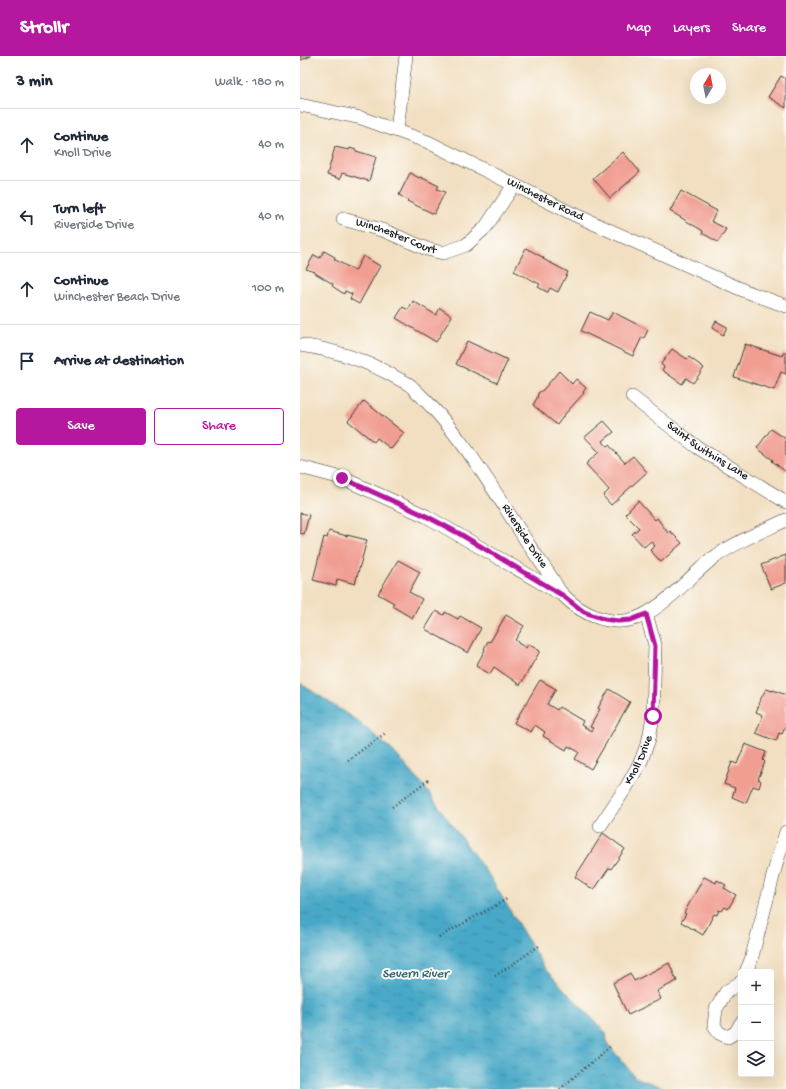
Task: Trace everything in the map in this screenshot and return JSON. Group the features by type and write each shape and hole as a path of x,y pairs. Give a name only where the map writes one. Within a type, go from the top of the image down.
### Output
{"street":[{"path":"397,130 406,56"},
{"name":"Winchester Road","path":"300,105 361,118 428,142 573,214 738,287 786,306"},
{"name":"Winchester Court","path":"343,219 385,231 427,249 444,253 466,245 485,228 514,185"},
{"name":"Riverside Drive","path":"300,345 350,355 412,386 452,431 485,476 562,595 584,612 604,619 618,621 631,620 646,614 661,604 688,579 713,559 737,543 786,520"},
{"name":"Saint Swithins Lane","path":"632,397 697,447 786,502"},
{"path":"300,467 342,478 426,516 460,534 562,595"},
{"name":"Knoll Drive","path":"600,826 627,786 641,761 649,739 653,716 655,646 646,614"},
{"path":"747,969 786,832"},
{"path":"738,985 726,992 716,1009 714,1025 719,1033 728,1036 736,1032 738,1028"}],"path":[{"path":"348,760 387,732"},
{"path":"392,807 428,780"},
{"path":"439,937 508,899"},
{"path":"495,976 539,946"},
{"path":"560,1089 612,1045"}],"water":[{"name":"Severn River","path":"300,683 356,720 392,750 423,785 490,877 545,969 606,1033 607,1043 635,1077 662,1087 663,1089 300,1089"}],"building":[{"path":"300,56 311,56 301,60"},
{"path":"781,76 786,79 786,108 768,97"},
{"path":"335,147 349,150 350,148 376,157 369,181 342,173 340,179 327,175"},
{"path":"623,152 640,172 610,198 593,178"},
{"path":"410,173 439,186 437,189 445,192 434,214 407,201 408,200 399,195"},
{"path":"681,191 717,211 711,221 726,229 718,242 670,211"},
{"path":"526,248 568,272 558,292 550,288 547,292 538,287 540,284 514,271"},
{"path":"324,251 335,257 334,259 355,271 363,256 380,266 359,304 350,299 352,294 345,291 344,294 332,286 333,284 315,272 306,269 314,255 320,258"},
{"path":"413,301 436,315 440,308 452,316 436,342 396,318 403,307 408,310"},
{"path":"590,312 608,320 613,312 648,330 644,338 642,337 633,356 581,331"},
{"path":"716,321 727,327 723,335 712,328"},
{"path":"467,341 508,360 497,383 456,364"},
{"path":"745,344 782,356 783,353 786,353 786,374 781,372 774,390 734,377"},
{"path":"672,349 687,359 689,357 704,368 693,383 686,378 682,384 662,370 664,367 661,364"},
{"path":"559,371 572,384 576,379 586,388 583,392 584,393 557,425 533,405 538,393 543,390"},
{"path":"364,401 404,433 391,449 377,438 374,442 348,421"},
{"path":"604,421 614,432 603,441 604,443 607,446 609,445 625,463 633,456 647,472 611,505 603,496 609,490 586,464 599,452 585,437"},
{"path":"771,429 786,439 786,472 757,448"},
{"path":"638,501 655,520 657,518 668,533 670,531 682,543 661,562 650,550 655,546 651,541 644,547 632,534 639,528 625,514"},
{"path":"300,513 309,515 304,534 300,533"},
{"path":"329,531 367,540 355,584 337,579 336,586 313,580 324,537 327,538"},
{"path":"786,555 786,583 771,589 761,565"},
{"path":"398,560 420,572 409,592 422,599 412,618 392,606 394,603 378,594"},
{"path":"436,611 444,615 445,612 458,619 460,616 481,628 468,653 425,629"},
{"path":"506,615 524,626 515,640 526,648 528,644 540,651 520,685 494,667 490,674 476,666 488,641 490,642"},
{"path":"540,680 556,689 547,704 557,710 559,707 583,721 581,725 591,731 593,728 590,727 600,709 598,708 609,689 630,702 591,769 575,759 579,752 568,746 566,750 543,736 545,732 535,725 531,732 514,723"},
{"path":"766,689 786,695 786,724 782,734 779,733 776,741 756,733 763,715 756,712 759,705 758,704"},
{"path":"745,744 766,752 763,760 765,762 758,779 761,781 759,788 753,786 746,803 732,797 735,788 724,784 732,762 737,764"},
{"path":"603,833 625,849 611,869 609,868 594,890 575,877"},
{"path":"704,877 716,883 717,880 726,885 724,888 736,895 728,909 725,907 722,911 719,910 717,915 714,914 703,935 681,922 686,914 684,913"},
{"path":"669,963 677,981 657,991 661,999 628,1015 613,983 630,973 634,981"}],"route":[{"path":"342,478 381,494 460,534 562,595 584,612 604,619 618,621 631,620 646,614 655,646 653,716"}]}
